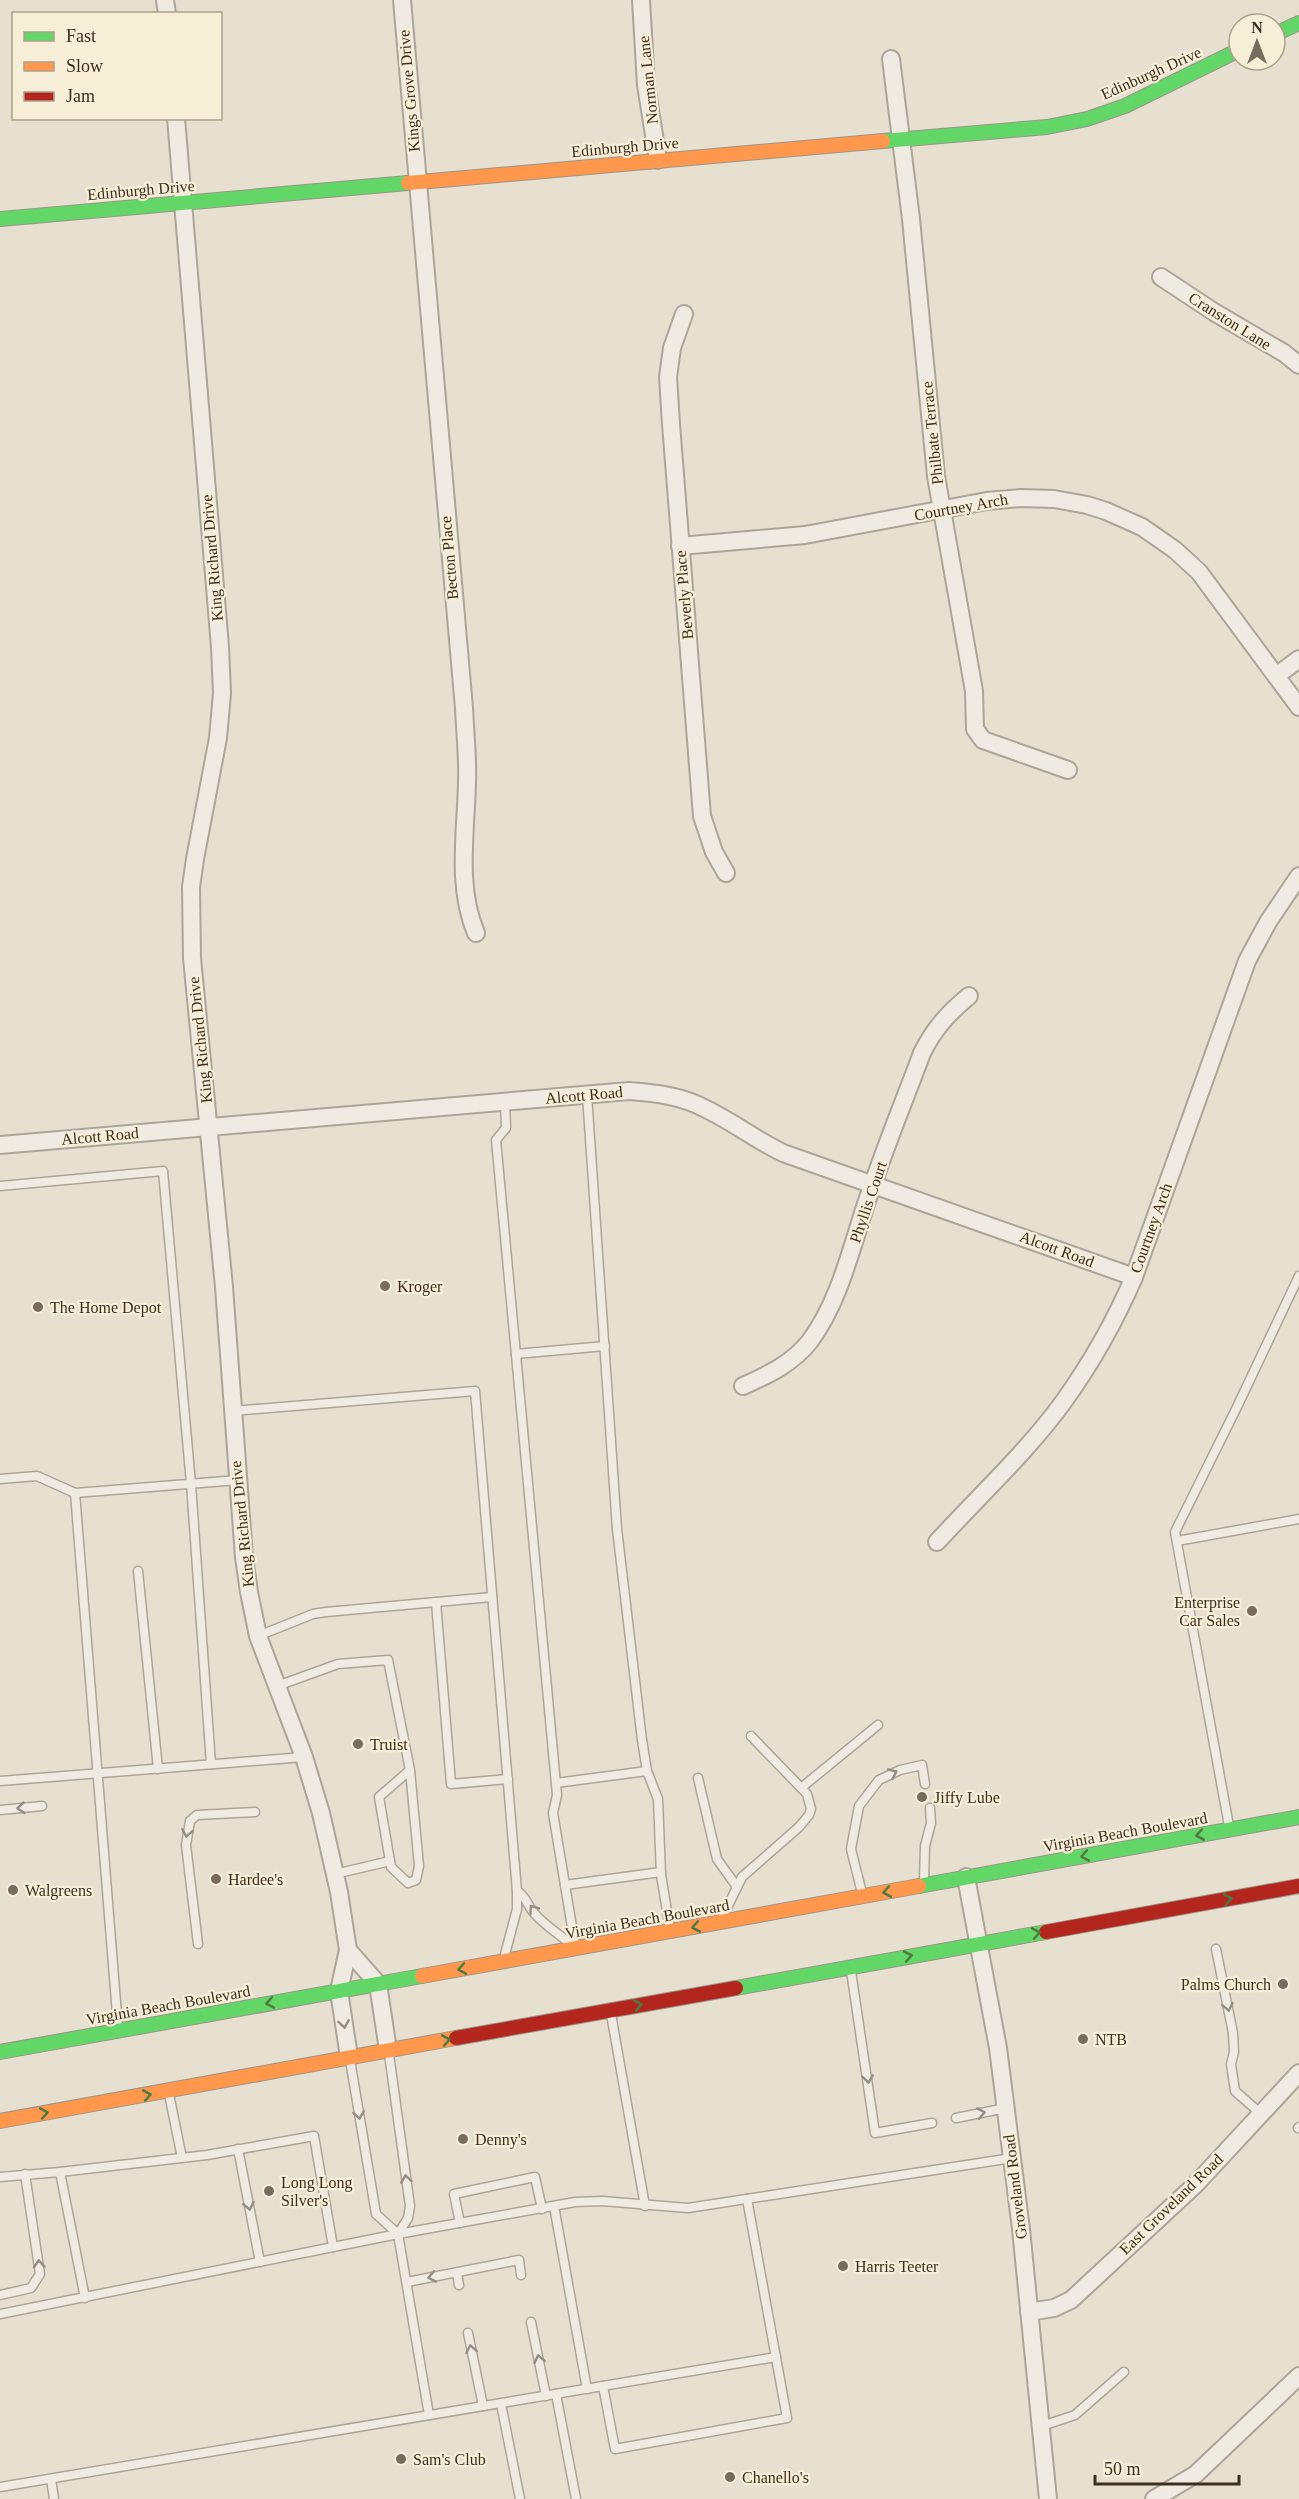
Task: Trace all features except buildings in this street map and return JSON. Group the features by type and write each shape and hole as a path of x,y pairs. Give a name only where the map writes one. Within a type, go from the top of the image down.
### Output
{"main road":[{"name":"Edinburgh Drive","path":"0,219 1047,127 1125,106 1227,56"},
{"name":"Virginia Beach Boulevard","path":"0,2052 1299,1817"},
{"path":"0,2121 1299,1886"}],"street":[{"name":"Kings Grove Drive","path":"402,0 417,182"},
{"name":"Norman Lane","path":"641,0 646,85 658,160"},
{"name":"Philbate Terrace","path":"891,59 941,510 974,691 975,729 983,740 1068,770"},
{"name":"King Richard Drive","path":"176,120 222,681 218,738 191,887 192,958 224,1287 232,1411 249,1592 258,1636 304,1757 321,1813 335,1874 348,1950 339,1991"},
{"name":"Becton Place","path":"417,182 464,708 467,778 464,888 469,916 476,933"},
{"name":"Cranston Lane","path":"1161,277 1214,312 1284,353 1299,365"},
{"name":"Beverly Place","path":"684,314 672,348 668,377 680,546 702,816 714,852 726,873"},
{"name":"Courtney Arch","path":"680,546 805,536 987,501 1021,498 1054,499 1106,511 1142,527 1174,550 1208,582 1299,707"},
{"path":"1276,676 1299,659"},
{"name":"Courtney Arch","path":"937,1542 1062,1403 1090,1364 1118,1314 1134,1277 1247,961 1268,922 1299,876"},
{"name":"Phyllis Court","path":"743,1386 771,1374 791,1360 809,1342 825,1317 848,1262 873,1184 921,1053 934,1031 950,1011 969,996"},
{"name":"Alcott Road","path":"0,1145 629,1091 657,1093 680,1098 706,1108 760,1142 783,1153 1134,1277"},
{"name":"Groveland Road","path":"966,1877 998,2048 1006,2108 1042,2426 1048,2499"},
{"path":"348,1950 378,1984 388,2050"},
{"path":"339,1991 350,2057"},
{"name":"East Groveland Road","path":"1029,2312 1054,2308 1071,2300 1195,2185 1299,2073"},
{"path":"1162,2497 1196,2474 1299,2376"}],"lane":[{"path":"587,1095 617,1529 647,1772 658,1799 661,1872 671,1931"},
{"path":"505,1101 506,1128 496,1140 556,1783 557,1795 553,1813 576,1948"},
{"path":"0,1186 163,1172 191,1484 211,1764"},
{"path":"1230,1829 1174,1532 1299,1276"},
{"path":"516,1354 605,1346"},
{"path":"232,1411 476,1391 517,1891 517,1909 504,1961"},
{"path":"0,1479 37,1476 75,1493 238,1480"},
{"path":"75,1493 118,2031"},
{"path":"1177,1541 1299,1519"},
{"path":"138,1571 158,1768"},
{"path":"258,1636 313,1614 492,1597"},
{"path":"436,1602 451,1784 508,1779"},
{"path":"277,1686 338,1664 388,1660 410,1770 419,1866 416,1880 408,1883 391,1868 379,1797 410,1770"},
{"path":"801,1788 878,1725"},
{"path":"720,1922 742,1877 799,1827 809,1815 810,1804 807,1794 751,1736"},
{"path":"0,1781 304,1757"},
{"path":"863,1896 851,1849 859,1806 879,1780 900,1770 922,1765 925,1784"},
{"path":"556,1783 647,1772"},
{"path":"698,1778 717,1859 737,1887"},
{"path":"0,1810 42,1806"},
{"path":"924,1885 925,1846 931,1823 930,1808"},
{"path":"198,1944 186,1845 190,1821 197,1815 255,1812"},
{"path":"335,1874 390,1861"},
{"path":"565,1884 661,1872"},
{"path":"517,1891 524,1894 532,1911 539,1918 576,1948"},
{"path":"1216,1949 1233,2033 1234,2052 1231,2064 1235,2091 1260,2113"},
{"path":"851,1967 875,2133 932,2122"},
{"path":"610,2010 645,2206"},
{"path":"388,2050 410,2206 408,2218 399,2234 429,2415"},
{"path":"350,2057 375,2214 399,2234"},
{"path":"168,2091 182,2158"},
{"path":"956,2118 1006,2108"},
{"path":"0,2177 182,2158 314,2136 333,2247"},
{"path":"238,2149 260,2262"},
{"path":"0,2314 399,2234 554,2206 602,2201 684,2208 1012,2158"},
{"path":"60,2172 85,2298"},
{"path":"0,2295 31,2288 40,2274 25,2174"},
{"path":"460,2223 454,2194 535,2177 542,2209"},
{"path":"603,2386 615,2449 786,2418 747,2199"},
{"path":"554,2206 587,2389"},
{"path":"407,2283 519,2260 521,2275"},
{"path":"457,2272 459,2285"},
{"path":"531,2322 576,2499"},
{"path":"468,2333 483,2406"},
{"path":"0,2487 776,2357"},
{"path":"1042,2426 1075,2415 1124,2372"},
{"path":"501,2404 520,2499"},
{"path":"51,2479 54,2499"}],"traffic: fast":[{"path":"1287,28 1299,23"},
{"path":"883,141 1047,127 1087,119 1125,106 1227,56"},
{"path":"0,219 408,183"},
{"path":"919,1886 1299,1817"},
{"path":"736,1988 1046,1932"},
{"path":"0,2052 422,1976"}],"traffic: slow":[{"path":"408,183 883,141"},
{"path":"422,1976 919,1886"},
{"path":"0,2121 456,2038"}],"traffic: jam":[{"path":"1046,1932 1299,1886"},
{"path":"456,2038 736,1988"}],"place":[{"name":"Kroger","path":"385,1286"},
{"name":"The Home Depot","path":"38,1307"},
{"name":"Enterprise Car Sales","path":"1252,1611"},
{"name":"Truist","path":"358,1744"},
{"name":"Jiffy Lube","path":"922,1797"},
{"name":"Hardee's","path":"216,1879"},
{"name":"Walgreens","path":"13,1890"},
{"name":"Palms Church","path":"1283,1984"},
{"name":"NTB","path":"1083,2039"},
{"name":"Denny's","path":"463,2139"},
{"name":"Long Long Silver's","path":"269,2191"},
{"name":"Harris Teeter","path":"843,2266"},
{"name":"Sam's Club","path":"401,2459"},
{"name":"Chanello's","path":"730,2477"}]}
